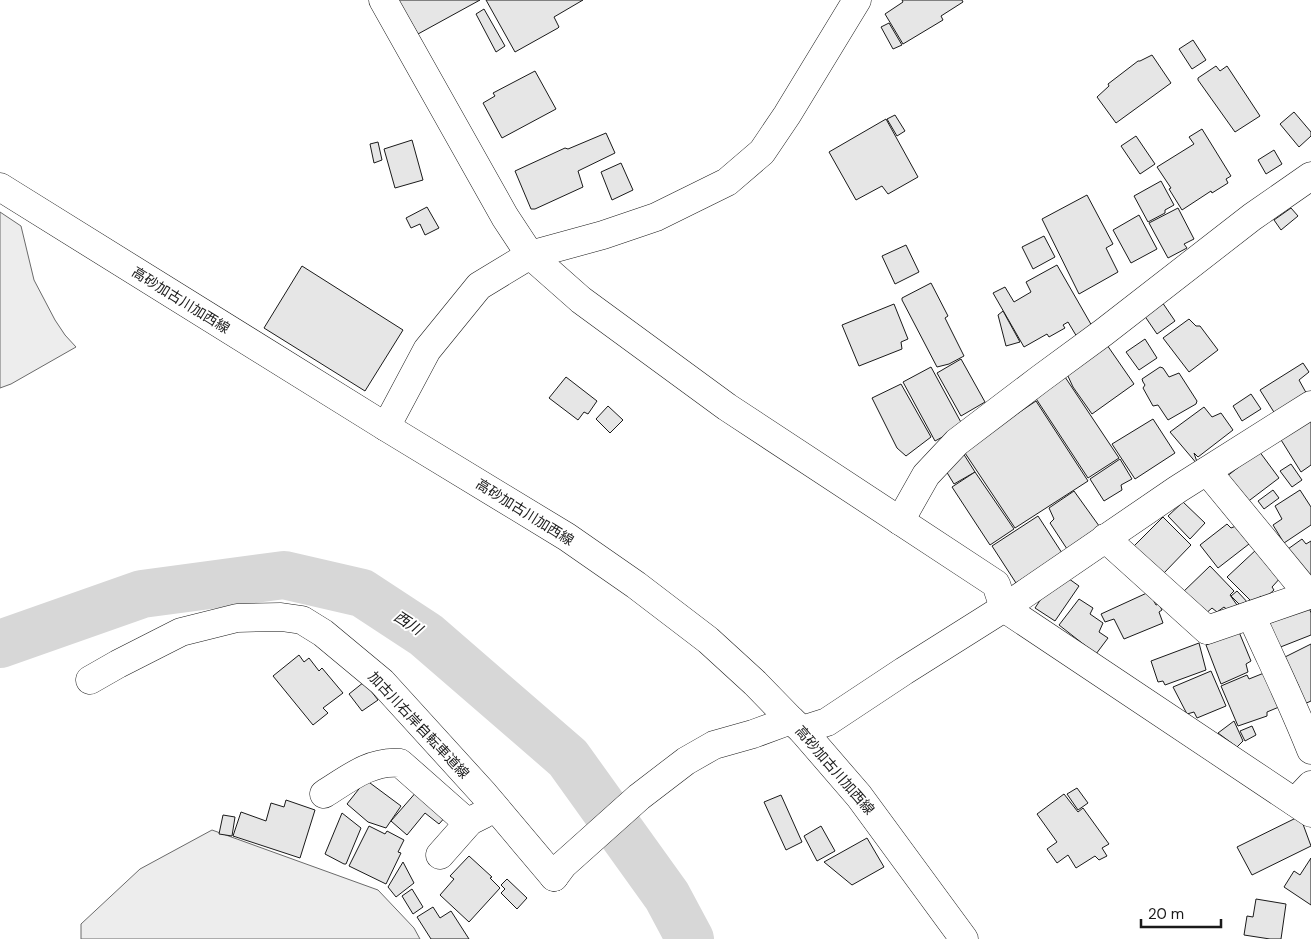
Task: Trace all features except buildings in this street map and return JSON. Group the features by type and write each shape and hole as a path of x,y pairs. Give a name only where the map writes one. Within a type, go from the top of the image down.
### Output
{"street":[{"path":"383,0 505,217 530,256 581,300 727,407 996,584 1004,608 1306,800"},
{"path":"386,427 427,350 479,286 530,256 656,217 727,182 762,152 787,115 857,0"},
{"path":"900,521 926,475 957,442 1111,327 1252,217 1311,176"},
{"name":"高砂加古川加西線","path":"0,187 567,537 636,585 708,640 755,683 796,725 859,796 964,939"},
{"path":"796,725 827,722 1004,608 1105,538 1207,471 1311,406"},
{"path":"1105,538 1207,630 1310,594 1207,471"},
{"path":"1251,615 1311,750"},
{"name":"加古川右岸自転車道線","path":"90,680 181,632 237,618 302,620 323,633 382,682 497,808 559,871 635,801 686,762 714,745 796,725"},
{"path":"324,794 374,765 400,762 468,823"},
{"path":"440,855 470,820 497,808"}],"shaded area":[{"path":"0,212 21,226 34,280 55,320 76,347 11,384 0,388"},
{"path":"212,830 378,890 414,928 420,939 81,939 81,924 140,869"}],"waterway":[{"name":"西川","path":"0,644 142,594 284,575 362,593 426,635 568,758 667,896 690,939"}]}
